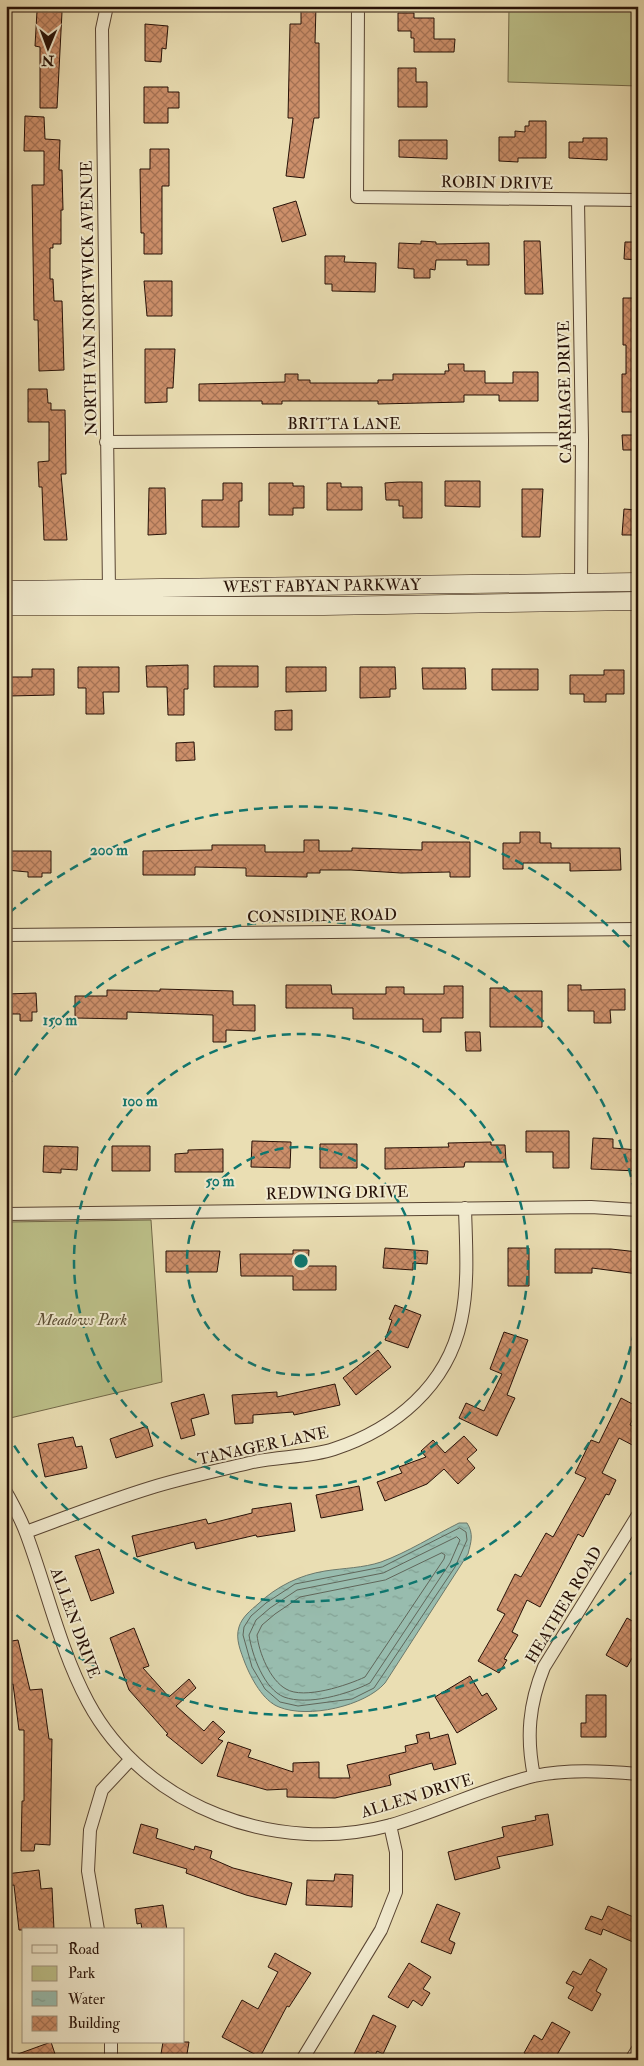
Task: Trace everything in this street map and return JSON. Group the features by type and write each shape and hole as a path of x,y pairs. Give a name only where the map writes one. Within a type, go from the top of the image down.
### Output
{"main road":[{"name":"WEST FABYAN PARKWAY","path":"6,590 638,582"},
{"name":"WEST FABYAN PARKWAY","path":"6,606 324,606 638,601"}],"street":[{"name":"NORTH VAN NORTWICK AVENUE","path":"107,6 102,29 109,590"},
{"name":"ROBIN DRIVE","path":"358,6 356,197 578,201 638,200"},
{"name":"CARRIAGE DRIVE","path":"578,201 582,439 581,584"},
{"name":"BRITTA LANE","path":"106,442 582,439"},
{"name":"CONSIDINE ROAD","path":"6,936 638,929"},
{"name":"REDWING DRIVE","path":"6,1214 591,1207 638,1210"},
{"name":"TANAGER LANE","path":"26,1532 151,1487 252,1462 333,1449 378,1431 406,1412 425,1392 441,1370 454,1346 461,1320 466,1266 465,1208"},
{"name":"ALLEN DRIVE","path":"6,1492 26,1532 67,1652 88,1702 108,1732 131,1759 166,1789 219,1817 283,1833 343,1834 390,1825 534,1776 598,1770 638,1774"},
{"name":"HEATHER ROAD","path":"534,1776 528,1731 536,1688 544,1667 638,1515"},
{"path":"98,1928 88,1871 90,1830 102,1790 131,1759"},
{"path":"302,2060 381,1930 396,1892 396,1852 390,1825"},
{"path":"111,2044 111,2060"},
{"path":"631,2060 638,2049"}],"green space":[{"path":"509,6 638,6 638,86 508,82"},
{"name":"Meadows Park","path":"151,1220 162,1382 6,1419 6,1222"}],"water":[{"path":"459,1523 467,1523 471,1531 468,1554 385,1683 364,1698 350,1704 320,1711 305,1712 291,1710 279,1707 268,1700 254,1682 238,1641 240,1623 252,1609 273,1592 298,1578 316,1573 381,1562 411,1549"}],"building":[{"path":"301,6 316,6 315,43 319,43 319,118 314,118 304,178 286,176 293,118 288,118 290,24 301,24"},
{"path":"37,11 62,12 57,108 40,108 40,47 35,46"},
{"path":"398,13 414,13 414,18 434,18 434,39 455,39 454,52 414,52 414,38 411,38 411,31 398,31"},
{"path":"145,24 168,26 166,49 162,48 161,62 145,61"},
{"path":"398,68 416,68 416,82 427,82 427,107 398,107"},
{"path":"144,87 168,87 168,92 179,92 179,108 168,108 168,123 144,123"},
{"path":"25,116 44,117 45,139 60,140 59,170 62,170 63,210 61,210 61,244 53,244 53,248 50,248 50,279 53,279 54,301 62,301 64,370 39,371 38,320 34,320 32,185 44,185 44,151 24,151"},
{"path":"529,121 546,121 546,158 518,158 518,162 499,161 499,137 515,137 515,131 525,132 525,126 529,126"},
{"path":"583,138 607,138 607,160 569,158 569,142 583,142"},
{"path":"399,140 447,140 447,159 399,157"},
{"path":"150,149 169,149 169,186 162,186 162,254 144,254 144,233 141,233 140,169 150,169"},
{"path":"296,201 306,235 282,242 273,208"},
{"path":"421,241 436,242 436,244 489,243 489,265 467,265 467,260 436,260 435,270 430,269 430,278 414,278 414,269 398,268 399,243 421,244"},
{"path":"524,241 540,241 543,294 525,294"},
{"path":"625,242 638,242 638,260 624,259"},
{"path":"325,256 345,256 344,262 376,263 375,292 332,291 332,284 325,284"},
{"path":"144,281 172,281 172,316 147,316"},
{"path":"623,298 638,298 638,412 622,412 622,374 626,374 626,345 623,345"},
{"path":"145,349 175,349 173,388 167,388 167,402 145,403"},
{"path":"448,364 464,364 464,371 485,371 485,383 513,383 513,372 538,372 538,401 499,401 499,395 464,395 464,402 378,404 378,401 282,401 282,404 262,404 262,401 199,401 199,384 285,382 285,374 298,374 298,380 310,380 310,383 378,383 378,380 393,380 393,374 445,374 445,371 449,371"},
{"path":"28,389 47,389 48,403 51,403 51,410 65,410 66,474 61,474 67,540 44,540 42,487 39,487 38,462 49,461 49,422 28,422"},
{"path":"622,435 638,435 638,450 623,450"},
{"path":"445,481 480,481 480,507 445,506"},
{"path":"422,482 422,518 403,518 403,506 399,506 399,500 386,500 385,483"},
{"path":"223,483 242,483 242,501 239,501 239,527 202,527 202,500 223,500"},
{"path":"269,483 293,483 293,486 304,486 304,508 293,508 293,515 269,515"},
{"path":"327,483 341,483 341,487 362,487 362,510 327,510"},
{"path":"149,488 165,488 166,534 148,535"},
{"path":"522,489 543,489 540,537 522,537"},
{"path":"624,509 638,510 638,535 622,535"},
{"path":"188,665 188,689 184,689 184,715 168,715 167,687 147,687 146,666"},
{"path":"214,666 258,666 258,687 214,687"},
{"path":"78,667 119,667 119,692 103,692 104,714 86,714 86,688 78,688"},
{"path":"286,667 326,667 326,691 286,692"},
{"path":"360,667 395,667 396,689 390,689 390,697 360,698"},
{"path":"422,668 465,668 466,689 423,689"},
{"path":"32,669 54,669 54,695 9,696 9,677 32,677"},
{"path":"492,669 538,669 538,690 492,690"},
{"path":"604,670 624,670 624,694 606,694 606,702 584,702 584,694 570,694 570,675 604,675"},
{"path":"292,710 292,730 275,730 275,711"},
{"path":"194,742 195,760 176,761 176,743"},
{"path":"520,832 540,832 540,843 551,843 551,848 620,848 621,870 570,871 570,863 523,863 523,869 503,869 503,843 520,843"},
{"path":"304,840 319,840 319,851 352,851 352,848 422,850 422,842 470,842 470,877 450,877 450,872 401,873 351,870 320,870 320,873 307,873 307,877 246,876 246,868 195,867 195,875 143,875 143,851 212,850 212,845 265,845 265,852 304,852"},
{"path":"6,851 51,851 51,873 42,873 42,877 28,877 28,872 6,870"},
{"path":"286,985 331,985 332,994 386,994 386,987 404,987 404,994 444,994 444,986 463,986 463,1018 441,1018 441,1032 423,1032 423,1019 353,1019 353,1008 286,1008"},
{"path":"568,985 581,985 581,990 625,989 625,1010 610,1010 611,1023 594,1023 594,1011 568,1011"},
{"path":"490,988 507,988 507,991 542,991 542,1027 490,1027"},
{"path":"160,989 233,991 233,1005 255,1005 255,1031 226,1030 226,1042 213,1042 213,1015 127,1012 127,1019 75,1018 75,996 107,996 107,990 160,991"},
{"path":"36,993 37,1012 32,1012 32,1021 20,1021 20,1014 6,1014 6,994"},
{"path":"465,1032 480,1032 481,1051 466,1051"},
{"path":"526,1131 569,1131 569,1168 553,1168 553,1152 526,1152"},
{"path":"593,1138 613,1139 613,1148 638,1150 638,1171 591,1169"},
{"path":"252,1141 291,1142 290,1168 251,1167"},
{"path":"491,1142 491,1145 505,1145 506,1162 465,1162 464,1167 385,1169 385,1148 449,1147 448,1143"},
{"path":"320,1144 357,1144 357,1168 320,1168"},
{"path":"44,1146 78,1147 77,1170 61,1169 61,1173 43,1172"},
{"path":"112,1146 150,1146 150,1171 112,1171"},
{"path":"223,1149 223,1172 175,1172 175,1154 188,1153 188,1150"},
{"path":"385,1248 428,1251 427,1264 413,1263 413,1270 383,1268"},
{"path":"508,1248 529,1248 529,1286 508,1286"},
{"path":"555,1249 611,1249 638,1252 638,1274 592,1268 592,1273 555,1273"},
{"path":"293,1250 309,1250 308,1266 336,1266 336,1290 293,1290 293,1276 241,1276 240,1254 293,1254"},
{"path":"166,1251 220,1251 217,1272 166,1272"},
{"path":"395,1305 421,1315 408,1348 385,1340 392,1320 389,1319"},
{"path":"504,1332 528,1340 507,1395 515,1398 497,1436 459,1418 466,1403 484,1411 502,1374 490,1369"},
{"path":"378,1350 391,1367 356,1395 343,1378"},
{"path":"335,1384 340,1405 294,1415 293,1412 253,1415 253,1423 235,1424 232,1395 277,1392 277,1397"},
{"path":"204,1394 209,1414 191,1419 195,1435 181,1439 171,1403"},
{"path":"621,1398 638,1407 630,1425 638,1429 638,1448 619,1438 602,1473 616,1480 609,1495 606,1494 583,1537 578,1534 540,1607 527,1600 512,1632 518,1635 504,1659 507,1660 499,1673 478,1661 505,1614 497,1610 515,1574 521,1577 546,1533 553,1537 586,1478 575,1473 591,1440 599,1443"},
{"path":"147,1426 153,1446 116,1458 110,1439"},
{"path":"464,1436 477,1450 467,1459 475,1468 458,1484 444,1469 427,1484 385,1501 377,1482 402,1473 399,1467 426,1457 421,1451 433,1440 445,1453"},
{"path":"73,1437 76,1447 82,1446 87,1468 45,1477 38,1444"},
{"path":"359,1486 363,1510 321,1518 316,1495"},
{"path":"291,1503 295,1531 257,1537 256,1535 196,1549 194,1542 137,1557 132,1536 206,1519 208,1524 252,1513 252,1509"},
{"path":"99,1549 114,1593 91,1601 75,1556"},
{"path":"627,1618 638,1624 638,1648 627,1667 606,1655"},
{"path":"134,1628 149,1666 143,1668 169,1697 189,1679 196,1688 176,1706 204,1731 213,1721 225,1732 218,1739 223,1741 202,1764 166,1735 168,1734 129,1690 110,1638"},
{"path":"18,1640 30,1690 42,1689 49,1739 52,1739 50,1845 35,1844 34,1851 21,1851 22,1801 24,1801 24,1730 19,1730 13,1684 6,1686 6,1642"},
{"path":"470,1676 482,1696 487,1693 497,1709 457,1733 435,1697"},
{"path":"586,1695 606,1695 606,1737 581,1737 581,1723 586,1723"},
{"path":"429,1732 430,1739 448,1734 456,1764 434,1770 432,1763 389,1775 391,1785 335,1798 287,1797 287,1789 267,1790 217,1776 228,1742 251,1750 248,1757 293,1772 293,1763 319,1762 319,1778 350,1778 347,1765 406,1752 405,1746 418,1743 416,1735"},
{"path":"548,1814 553,1845 497,1857 500,1868 455,1880 448,1852 504,1837 502,1827 536,1820 535,1816"},
{"path":"141,1824 158,1829 156,1838 194,1850 195,1846 212,1851 210,1858 233,1868 292,1883 286,1905 246,1895 186,1873 187,1869 133,1853"},
{"path":"39,1870 41,1889 52,1888 54,1928 22,1928 22,1930 19,1930 14,1885 6,1886 6,1874"},
{"path":"335,1874 353,1875 352,1907 306,1905 307,1880 334,1881"},
{"path":"437,1904 460,1913 449,1940 455,1943 451,1954 421,1942"},
{"path":"163,1905 167,1928 142,1928 141,1923 137,1924 135,1909"},
{"path":"608,1906 638,1919 638,1931 633,1942 603,1929 601,1935 585,1929 591,1916 602,1920"},
{"path":"275,1953 311,1973 289,2007 287,2006 260,2057 222,2037 242,2000 258,2009 278,1972 268,1967"},
{"path":"590,1959 607,1969 596,1991 601,1994 592,2011 568,1998 574,1987 566,1983 573,1971 581,1975"},
{"path":"409,1963 431,1977 423,1989 430,1993 422,2006 413,2000 408,2008 388,1997"},
{"path":"373,2015 396,2026 383,2054 377,2051 373,2060 361,2060 353,2056"},
{"path":"552,2022 570,2032 554,2060 536,2060 524,2053 534,2035 542,2040"},
{"path":"185,2042 189,2042 186,2060 160,2060 163,2044 185,2044"},
{"path":"46,2044 52,2044 57,2060 7,2060 7,2058"}]}
